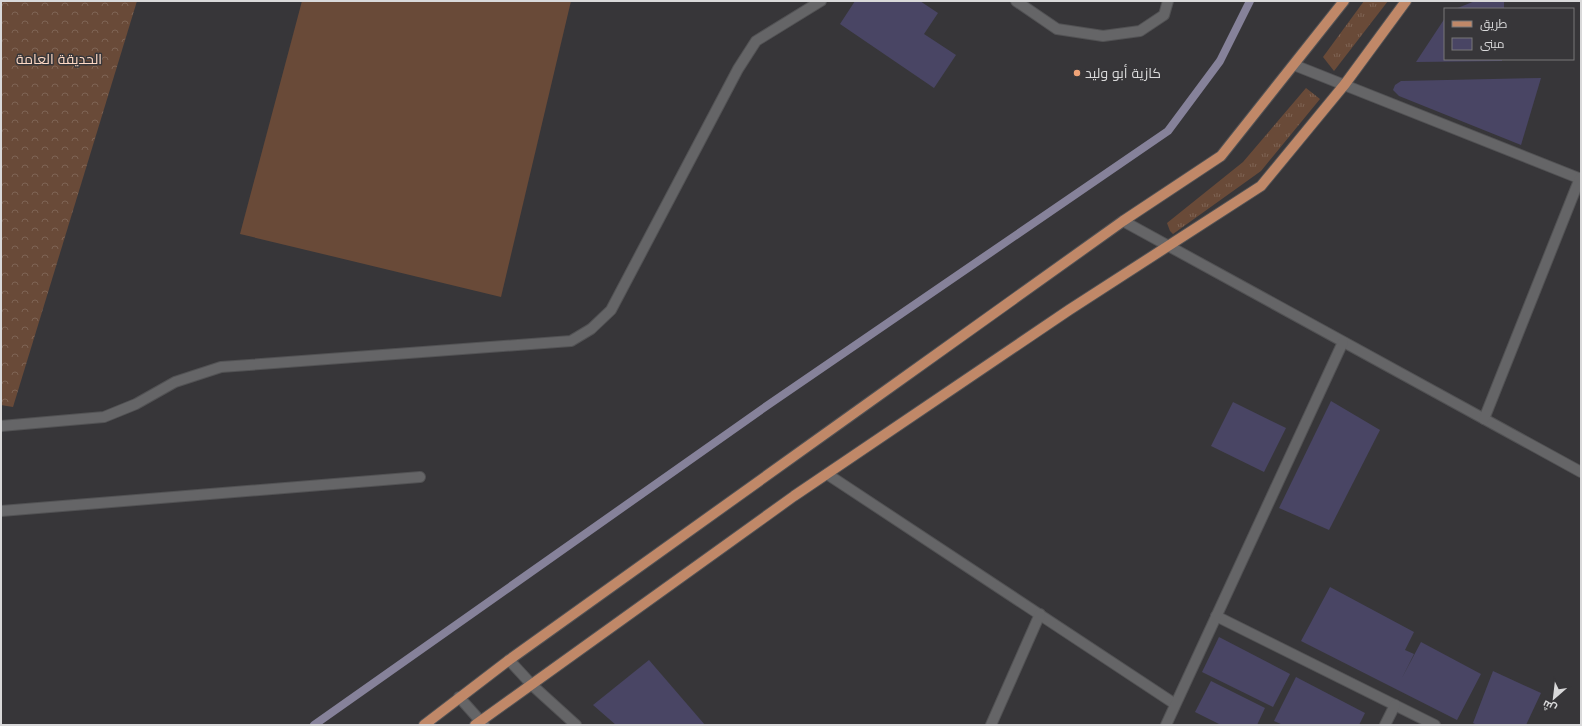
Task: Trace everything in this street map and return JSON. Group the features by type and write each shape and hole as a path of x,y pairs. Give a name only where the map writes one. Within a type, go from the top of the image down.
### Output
{"main road":[{"path":"424,725 509,660 1123,222 1221,156 1344,1"},
{"path":"480,724 532,685 827,474 1069,310 1262,186 1345,84 1406,1"}],"street":[{"path":"1,426 104,417 136,404 175,382 221,367 571,342 591,329 611,310 738,69 756,41 821,1"},
{"path":"1016,1 1057,29 1103,36 1140,31 1164,14 1168,1"},
{"path":"1294,65 1580,178 1484,419"},
{"path":"1123,222 1581,472"},
{"path":"1166,725 1343,342"},
{"path":"827,474 1175,704"},
{"path":"1,511 420,477"},
{"path":"991,725 1040,614"},
{"path":"1216,616 1435,725"},
{"path":"509,660 532,685 576,725"},
{"path":"460,698 480,724"},
{"path":"1385,725 1395,705"}],"green space":[{"name":"الحديقة العامة","path":"1,1 137,1 13,407 1,405"},
{"path":"302,1 571,1 501,297 240,234"},
{"path":"1364,1 1388,1 1334,71 1323,57"},
{"path":"1306,88 1320,99 1261,171 1173,234 1167,223 1243,162"}],"building":[{"path":"855,1 920,1 938,13 924,34 956,55 934,88 840,24"},
{"path":"1475,1 1504,1 1504,8 1458,8"},
{"path":"1444,20 1444,60 1502,60 1502,61 1416,62"},
{"path":"1541,78 1521,145 1399,96 1393,90 1395,85 1401,81"},
{"path":"1331,401 1380,430 1329,530 1279,508"},
{"path":"1233,402 1286,428 1264,472 1211,446"},
{"path":"1330,587 1414,632 1405,650 1414,654 1402,678 1421,642 1481,674 1457,720 1301,641"},
{"path":"1219,637 1290,674 1273,707 1202,672"},
{"path":"649,660 705,725 616,725 593,705"},
{"path":"1493,671 1541,693 1526,725 1477,725 1473,723"},
{"path":"1296,677 1365,713 1359,725 1283,725 1274,721"},
{"path":"1211,681 1265,708 1257,725 1221,725 1195,712"}],"waterway":[{"path":"314,725 768,405 1168,131 1220,61 1250,1"}],"place":[{"name":"كازية أبو وليد","path":"1077,73"}]}
